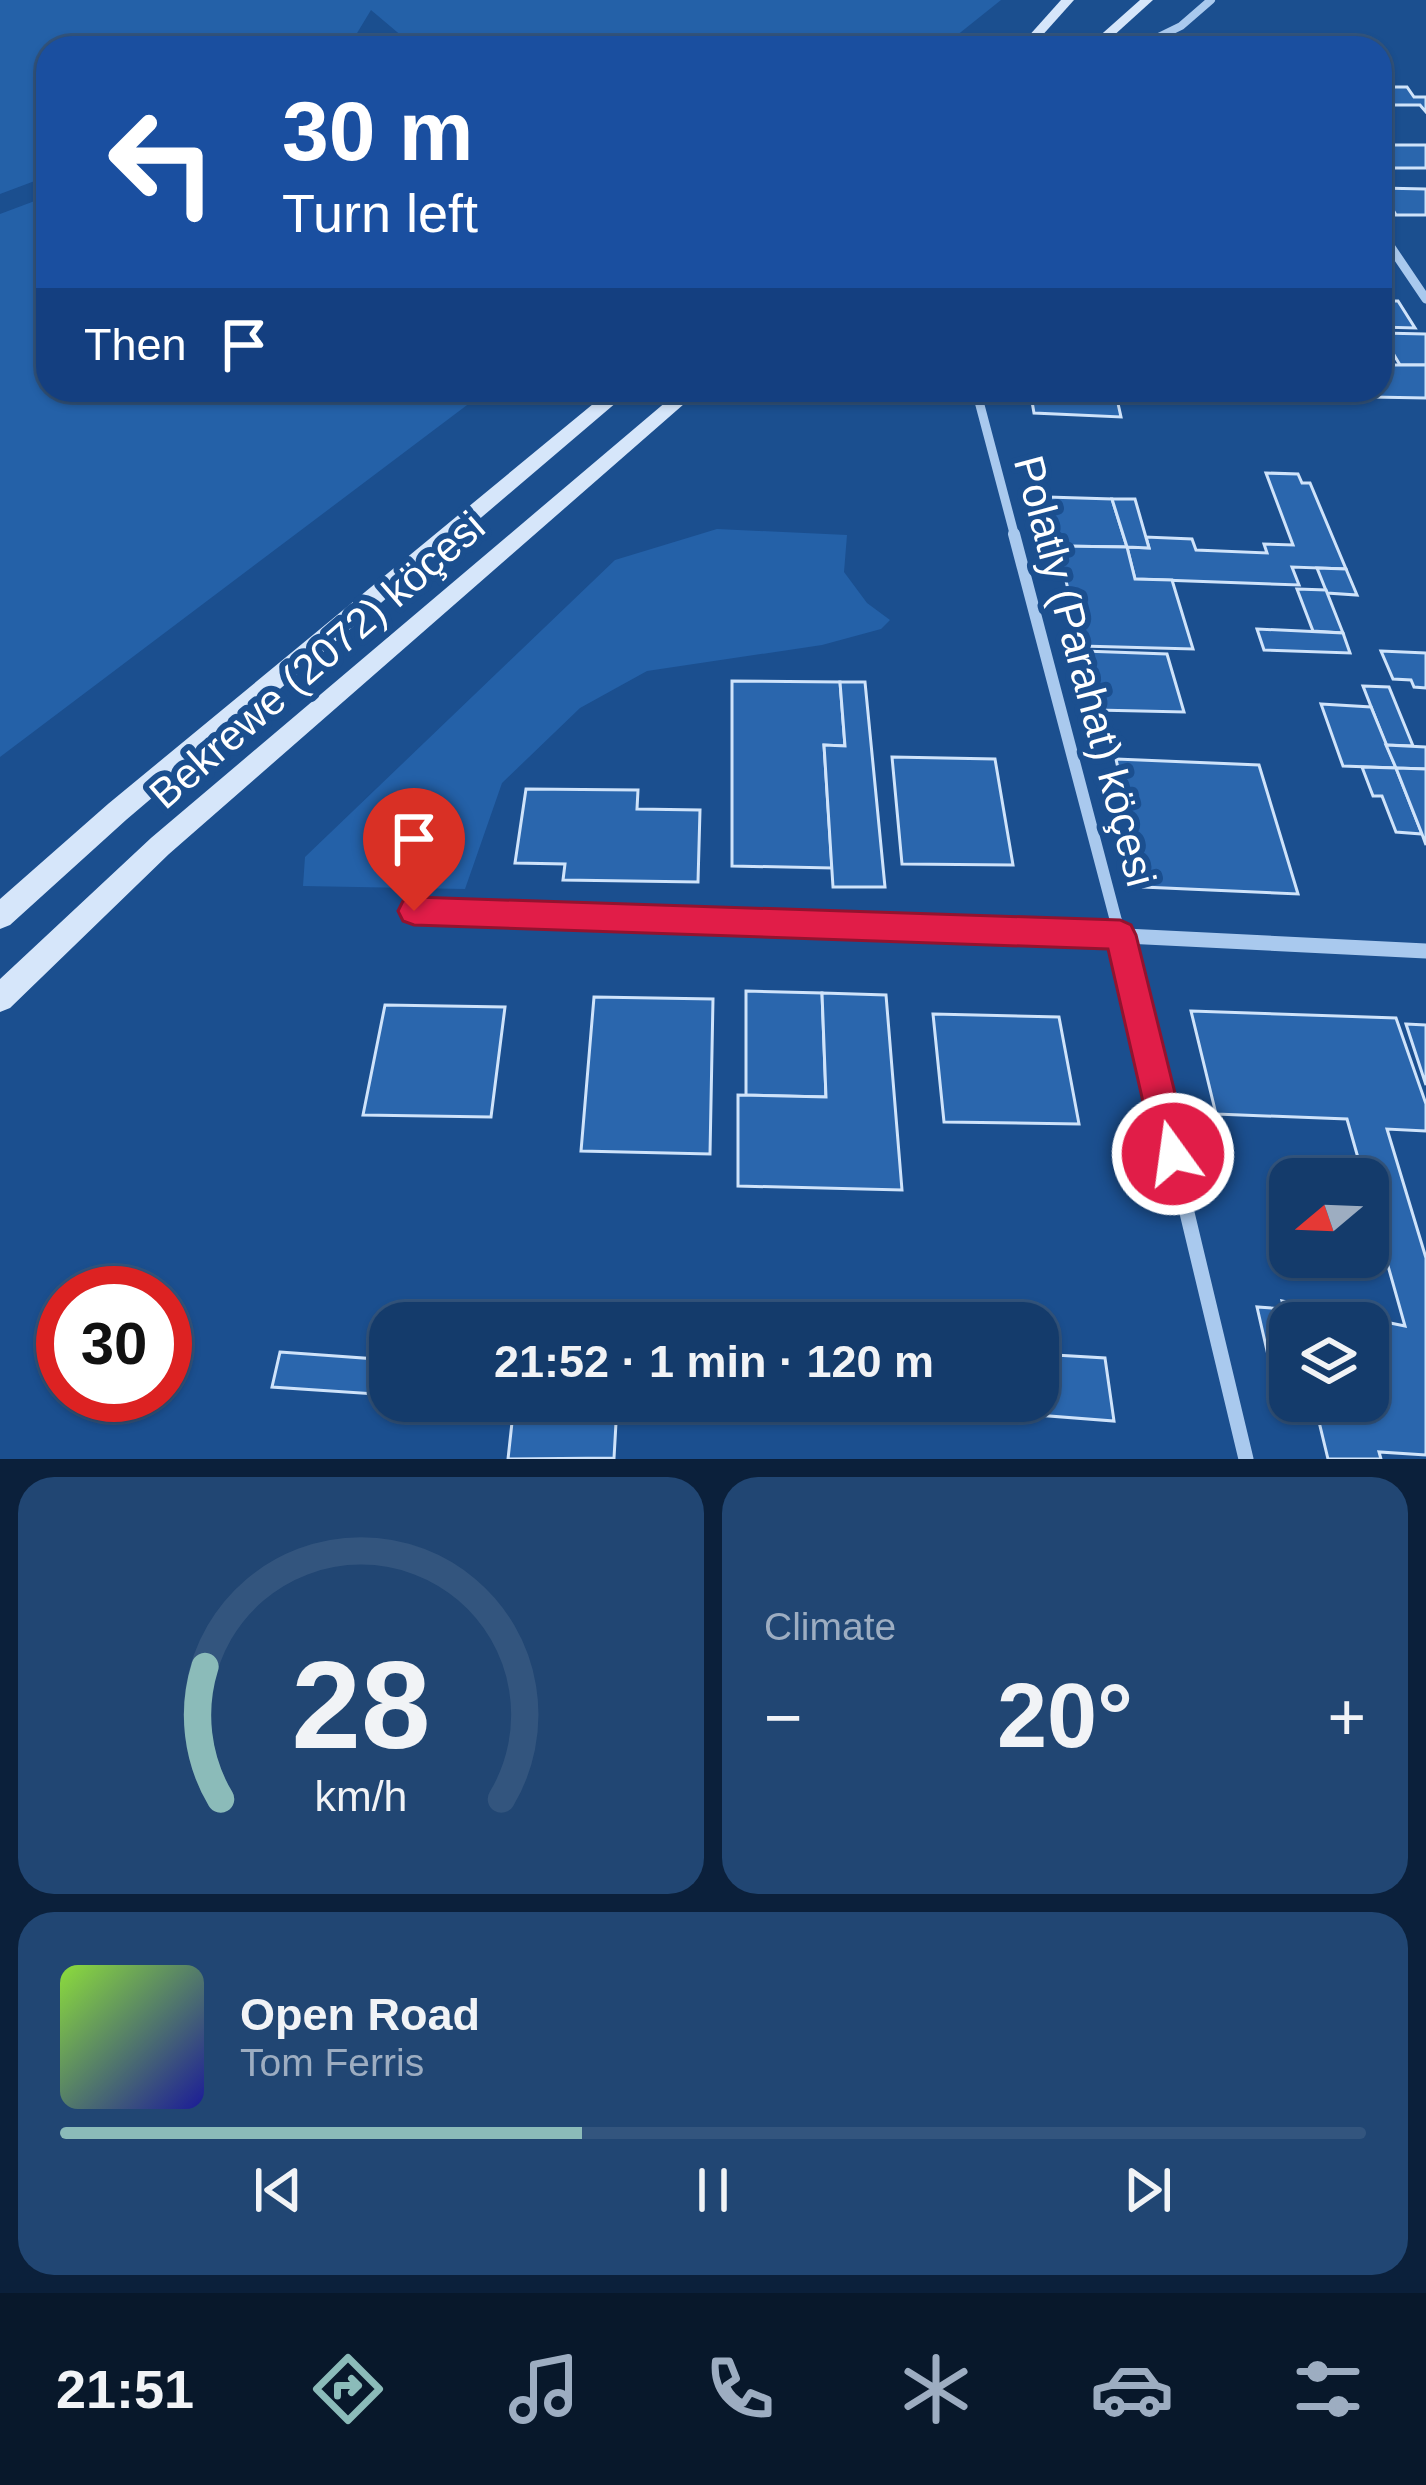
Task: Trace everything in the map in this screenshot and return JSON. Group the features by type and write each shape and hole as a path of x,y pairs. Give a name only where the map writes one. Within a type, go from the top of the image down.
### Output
{"main road":[{"path":"1035,36 1068,0"},
{"path":"1106,36 1147,0"},
{"name":"Bekrewe (2072) köçesi","path":"0,916 117,812 608,402"},
{"name":"Bekrewe (2072) köçesi","path":"0,998 160,846 677,402"}],"street":[{"path":"1161,36 1181,26 1211,0"},
{"path":"1392,249 1426,299"},
{"name":"Polatly (Parahat) köçesi","path":"979,402 1120,935 1246,1459"},
{"path":"414,911 1120,935 1426,951"}],"shaded area":[{"path":"0,0 1001,0 956,36 402,36 371,10 355,36 36,36 36,180 0,194"},
{"path":"36,200 36,402 471,402 0,757 0,214"},
{"path":"717,529 847,535 844,572 867,603 890,620 881,629 822,645 647,671 580,708 502,783 465,889 303,886 305,857 615,560"}],"building":[{"path":"1392,87 1407,87 1414,97 1426,97 1426,112 1420,105 1392,105"},
{"path":"1392,145 1426,145 1426,168 1392,168"},
{"path":"1392,188 1426,189 1426,215 1396,215"},
{"path":"1392,301 1398,301 1415,328 1392,327"},
{"path":"1392,333 1426,334 1426,365 1400,365 1392,352"},
{"path":"1392,365 1426,365 1426,398 1392,397"},
{"path":"1032,402 1118,402 1121,417 1034,413"},
{"path":"1266,473 1298,474 1302,483 1310,483 1346,569 1292,567 1299,585 1135,579 1127,547 1149,548 1146,537 1192,539 1196,550 1267,553 1264,544 1293,545"},
{"path":"1047,497 1112,499 1127,547 1058,546"},
{"path":"1112,499 1135,499 1149,548 1127,547"},
{"path":"1058,546 1127,547 1135,579 1172,580 1193,649 1081,646"},
{"path":"1317,568 1346,569 1357,595 1327,593"},
{"path":"1297,589 1326,590 1343,633 1313,631"},
{"path":"1257,629 1343,633 1350,653 1264,650"},
{"path":"1083,651 1167,654 1184,712 1096,710"},
{"path":"1381,651 1426,653 1426,688 1414,687 1411,680 1393,679"},
{"path":"732,681 840,682 845,746 824,745 832,868 732,866"},
{"path":"840,682 865,682 885,887 833,887 824,745 845,746"},
{"path":"1363,686 1389,687 1413,746 1386,745"},
{"path":"1321,704 1371,707 1396,768 1343,766"},
{"path":"1386,745 1426,747 1426,769 1396,768"},
{"path":"892,757 995,759 1013,865 902,864"},
{"path":"1116,759 1259,765 1298,894 1143,887"},
{"path":"1362,767 1396,768 1422,834 1396,832 1382,796 1373,796"},
{"path":"1396,768 1426,769 1426,845 1422,834"},
{"path":"526,789 638,790 637,809 700,810 698,882 563,880 565,864 515,863"},
{"path":"746,991 822,993 826,1097 746,1095"},
{"path":"822,993 886,995 902,1190 738,1186 738,1095 826,1097"},
{"path":"594,997 713,999 710,1154 581,1151"},
{"path":"385,1005 505,1007 491,1117 363,1115"},
{"path":"1191,1011 1396,1018 1426,1104 1426,1131 1387,1129 1426,1258 1426,1455 1379,1452 1381,1459 1328,1459 1319,1422 1389,1422 1389,1323 1405,1326 1389,1269 1389,1158 1358,1158 1347,1119 1216,1114"},
{"path":"933,1014 1059,1017 1079,1124 944,1122"},
{"path":"1406,1024 1426,1025 1426,1085"},
{"path":"1257,1307 1269,1308 1269,1355 1268,1355"},
{"path":"280,1352 369,1358 369,1394 272,1387"},
{"path":"1059,1355 1105,1358 1114,1421 1059,1417"},
{"path":"512,1422 616,1422 614,1458 508,1459"}],"route":[{"path":"414,911 1120,935 1173,1154"}]}
